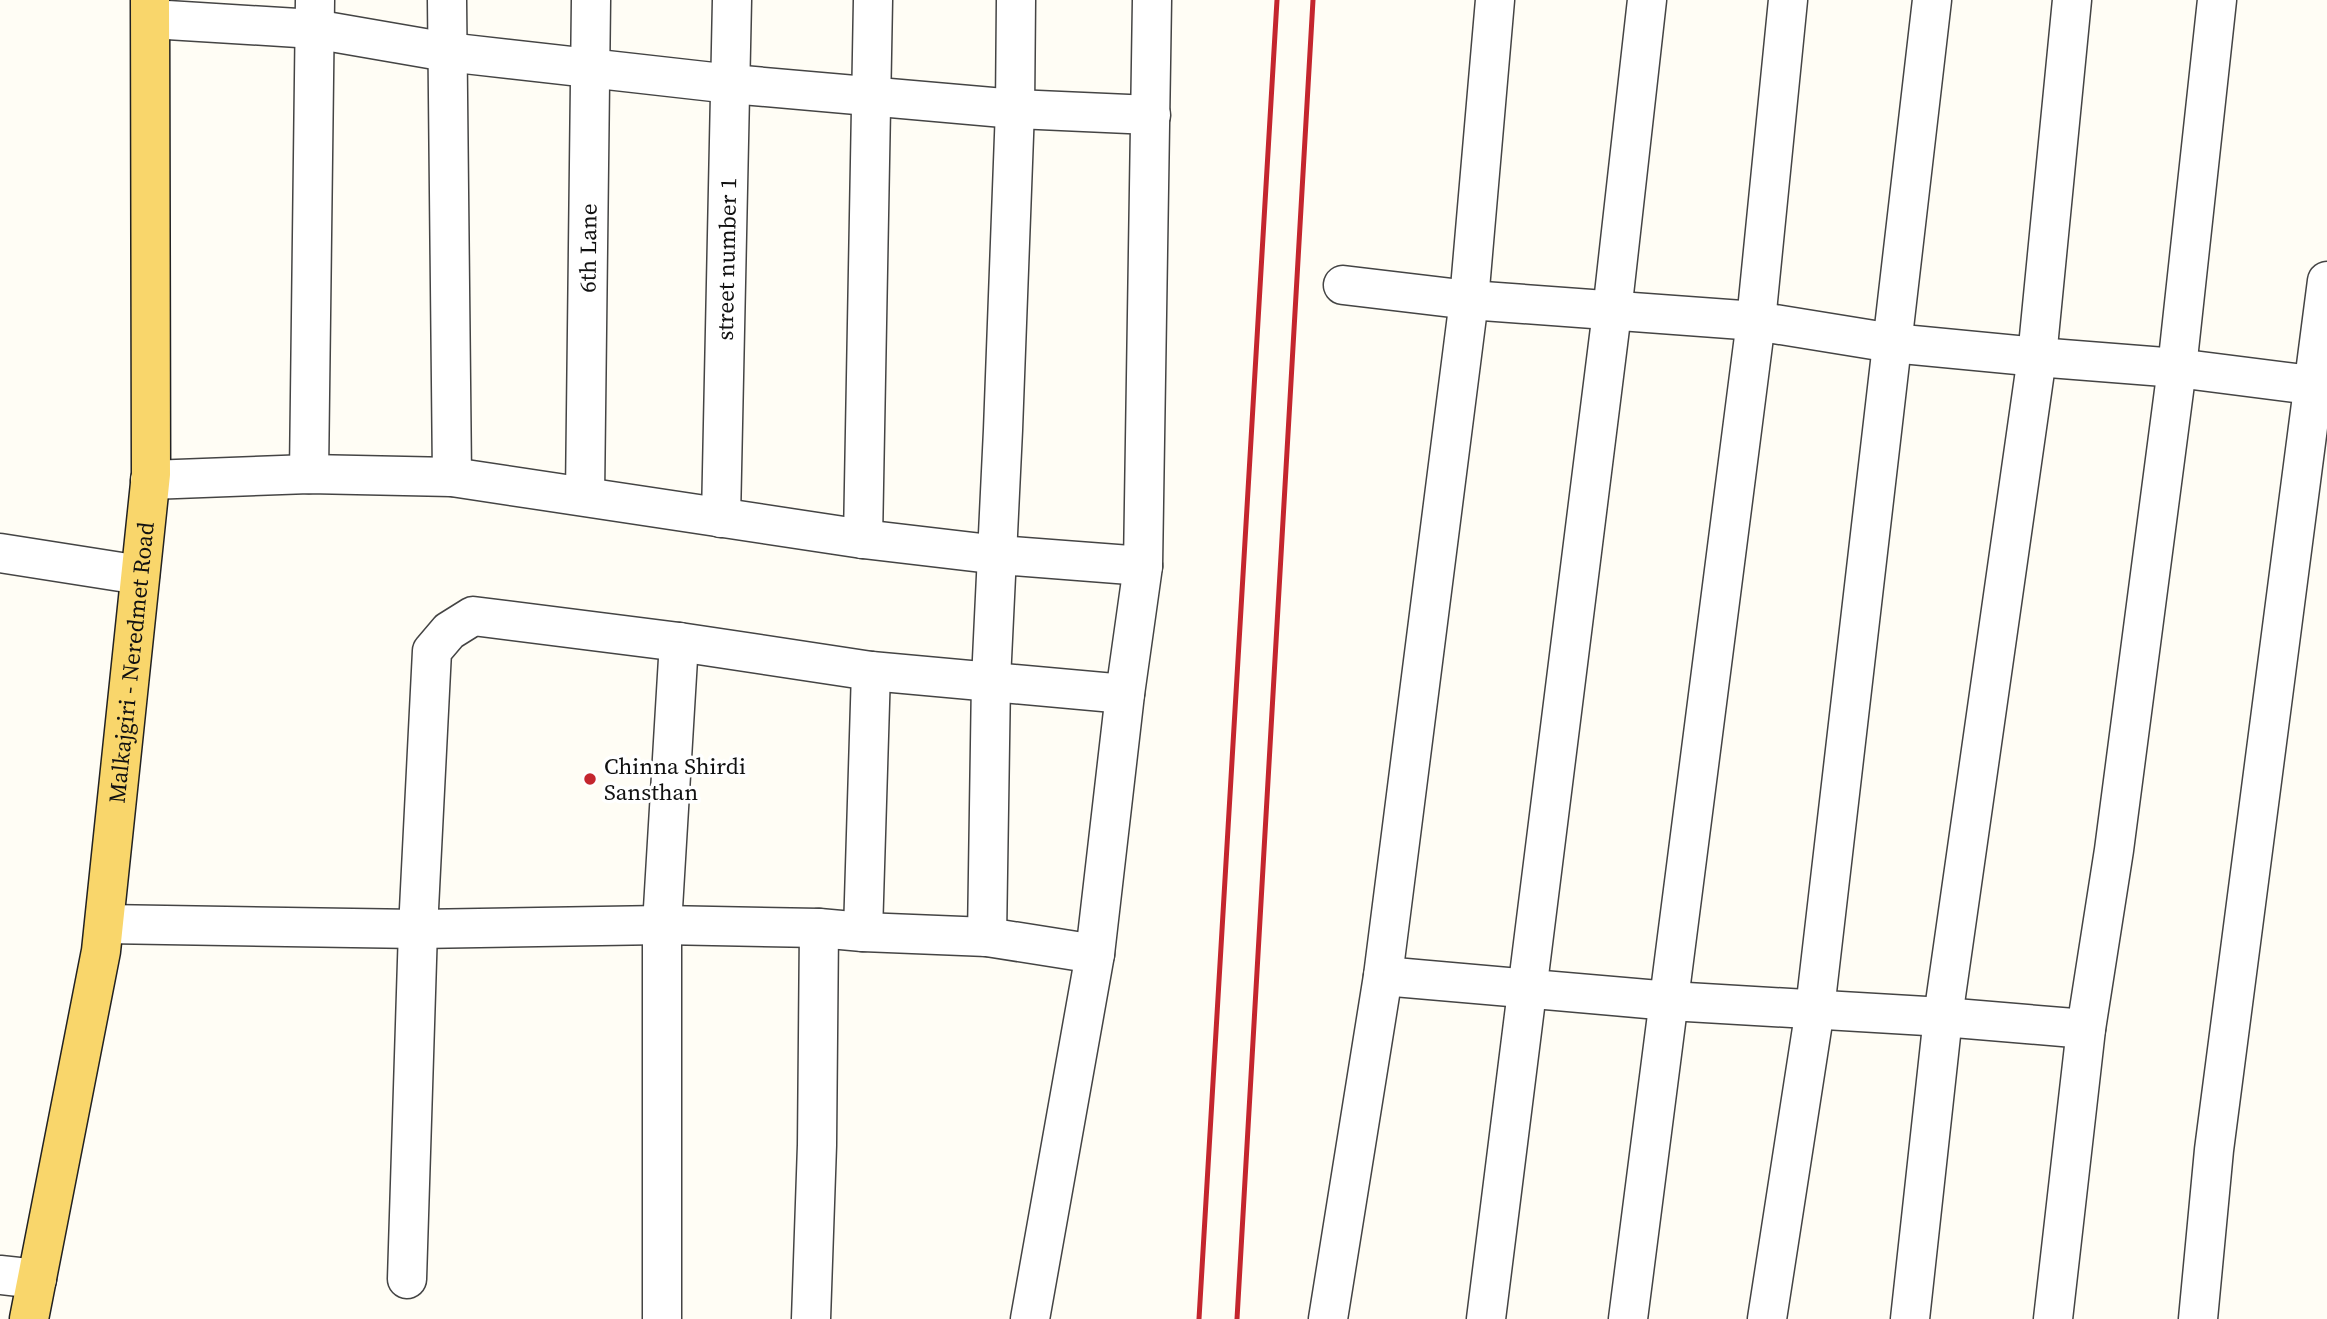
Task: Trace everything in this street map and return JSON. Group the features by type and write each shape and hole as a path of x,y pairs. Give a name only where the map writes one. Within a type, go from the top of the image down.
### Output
{"main road":[{"name":"Malkajgiri - Neredmet Road","path":"29,1319 18,1277 102,951 150,480 150,9"}],"street":[{"path":"447,0 452,477"},
{"name":"6th Lane","path":"585,496 591,0"},
{"name":"street number 1","path":"721,518 732,0"},
{"path":"863,539 873,0"},
{"path":"987,937 991,680 999,555 1015,109 1016,0"},
{"path":"1030,1319 1096,954 1125,694 1143,566 1152,0"},
{"path":"1328,1319 1383,976 1469,300 1494,0"},
{"path":"1486,1319 1612,312 1647,0"},
{"path":"1628,1319 1756,321 1788,0"},
{"path":"1767,1319 1815,1009 1932,0"},
{"path":"1910,1319 1943,1017 2037,357 2073,0"},
{"path":"2053,1319 2085,1029 2114,850 2177,368 2217,0"},
{"path":"150,9 314,15 447,52 731,84 1015,109 1151,115"},
{"path":"309,474 314,15"},
{"path":"2198,1319 2214,1150 2321,386 2327,281"},
{"path":"1343,285 1469,300 1756,321 1892,343 2177,368 2321,386"},
{"path":"150,480 309,474 452,477 863,539 999,555 1143,566"},
{"path":"0,553 140,575"},
{"path":"407,1279 418,929 432,651 449,631 473,616 679,642 871,671 1125,694"},
{"path":"662,1319 662,925 679,642"},
{"path":"863,932 871,671"},
{"path":"105,924 418,929 662,925 819,928 987,937 1096,954"},
{"path":"811,1319 817,1145 819,928"},
{"path":"1383,976 1670,1001 1943,1017 2085,1029"}],"railway":[{"path":"1199,1319 1277,0"},
{"path":"1237,1319 1313,0"}],"place":[{"name":"Chinna Shirdi Sansthan","path":"590,779"}]}
